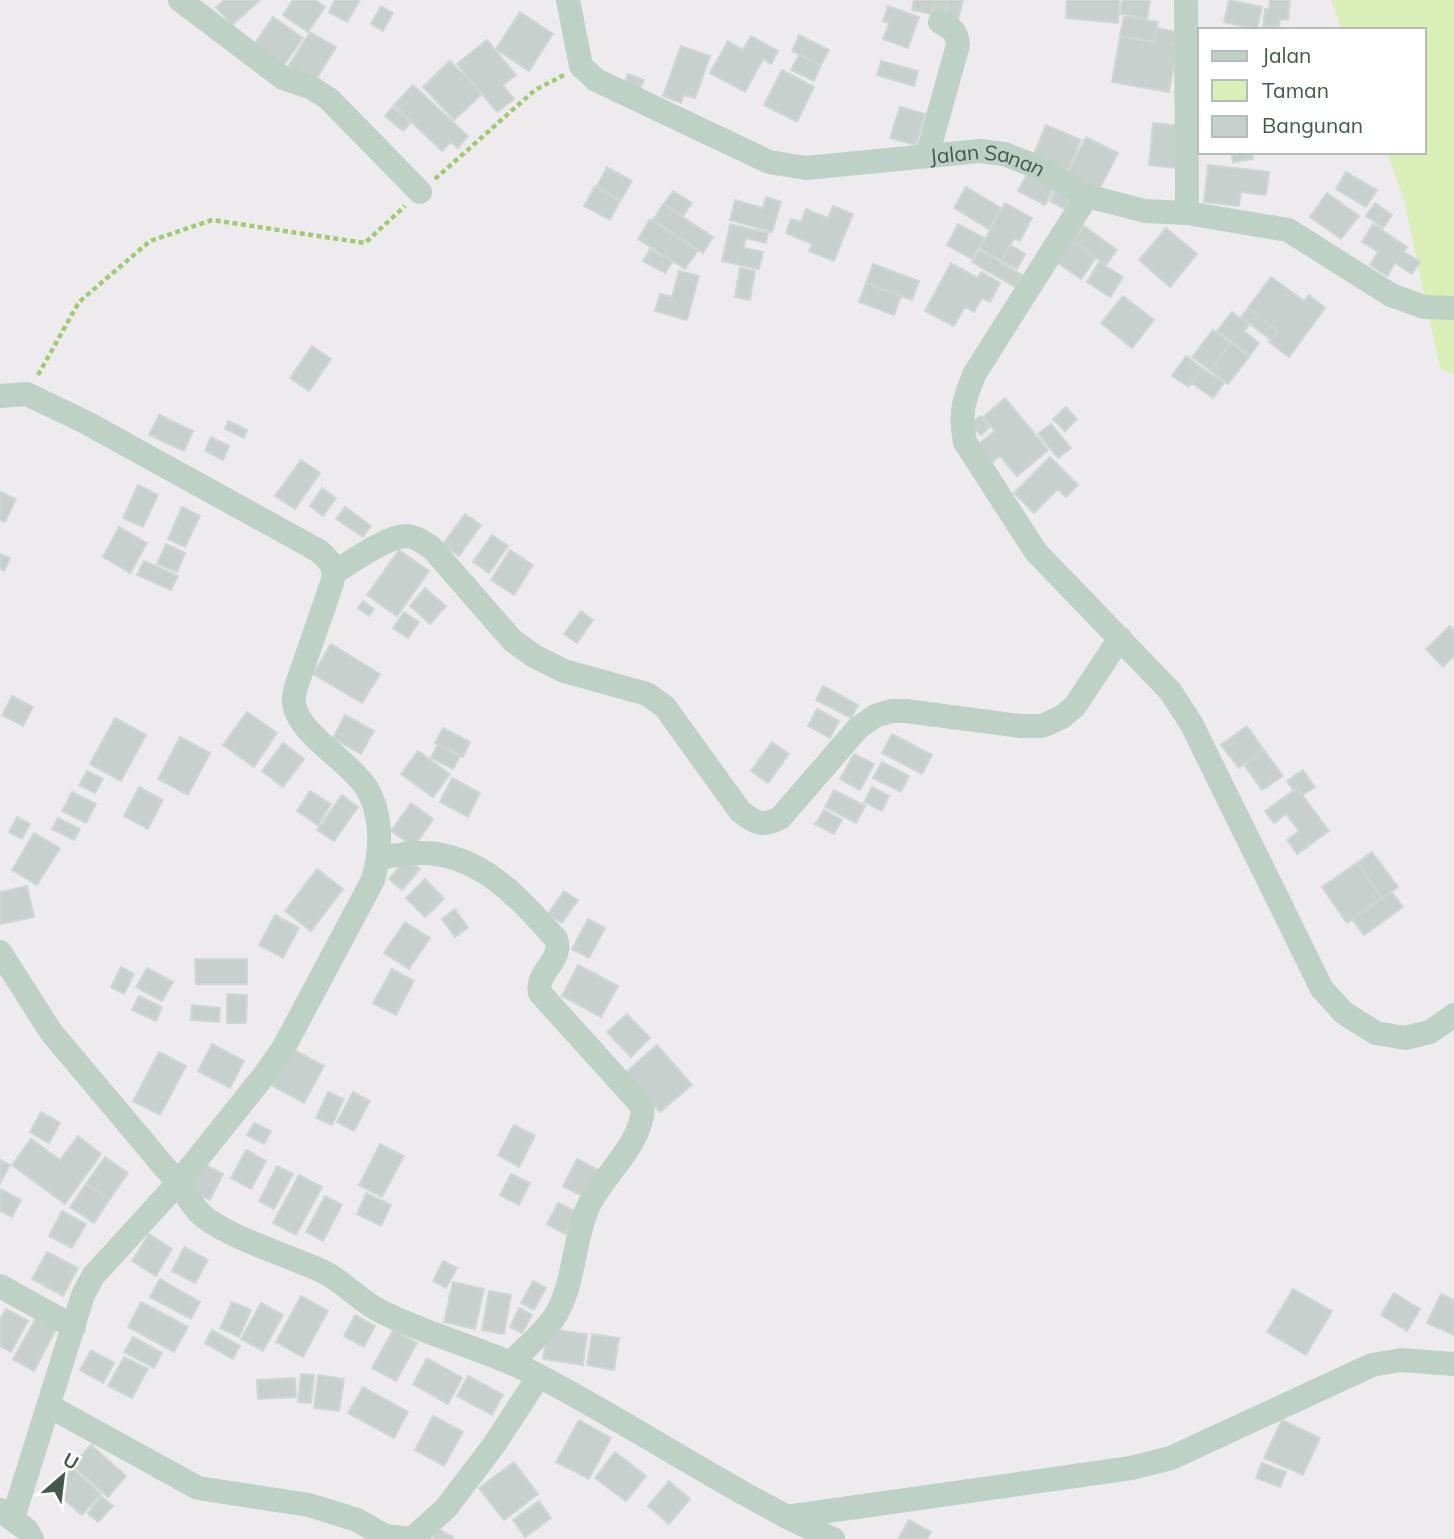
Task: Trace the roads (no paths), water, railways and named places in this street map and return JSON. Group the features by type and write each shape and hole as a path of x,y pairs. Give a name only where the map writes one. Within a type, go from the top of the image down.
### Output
{"street":[{"path":"180,0 283,78 313,88 329,99 420,192"},
{"name":"Jalan Sanan","path":"568,0 581,66 596,80 769,162 806,168 979,151 1004,154 1038,167 1087,196 1145,211 1187,213 1288,230 1391,295 1424,307 1454,308"},
{"path":"1186,0 1187,213"},
{"path":"927,156 958,46 954,30 940,22"},
{"path":"1087,196 975,373 964,399 961,421 965,442 1035,552 1170,691 1191,723 1322,989 1343,1013 1376,1033 1405,1038 1430,1032 1454,1016"},
{"path":"0,396 27,394 145,453 318,551 330,561 335,572"},
{"path":"32,1539 27,1530 6,1514 48,1406 83,1295 93,1276 178,1183 266,1073 284,1046 373,880 379,858 377,815 369,793 357,775 307,728 297,715 293,702 335,572 388,541 406,536 420,540 432,548 512,640 534,656 564,671 647,694 664,707 740,811 754,822 770,823 781,817 858,727 875,716 891,711 906,711 1020,726 1042,726 1062,718 1075,706 1119,638"},
{"path":"379,858 422,853 453,858 487,872 517,897 556,939 559,947 557,955 541,979 540,993 643,1107 643,1121 636,1136 602,1184 584,1217 564,1298 553,1319 512,1362"},
{"path":"0,953 51,1032 207,1219 232,1233 328,1274 377,1310 439,1338 512,1362 602,1409 716,1479 785,1517 833,1539"},
{"path":"0,1286 74,1327"},
{"path":"785,1517 1131,1468 1171,1458 1372,1365 1401,1360 1454,1364"},
{"path":"48,1406 198,1488 309,1505 357,1520 385,1536 412,1539 446,1508 494,1445 539,1376"}]}
